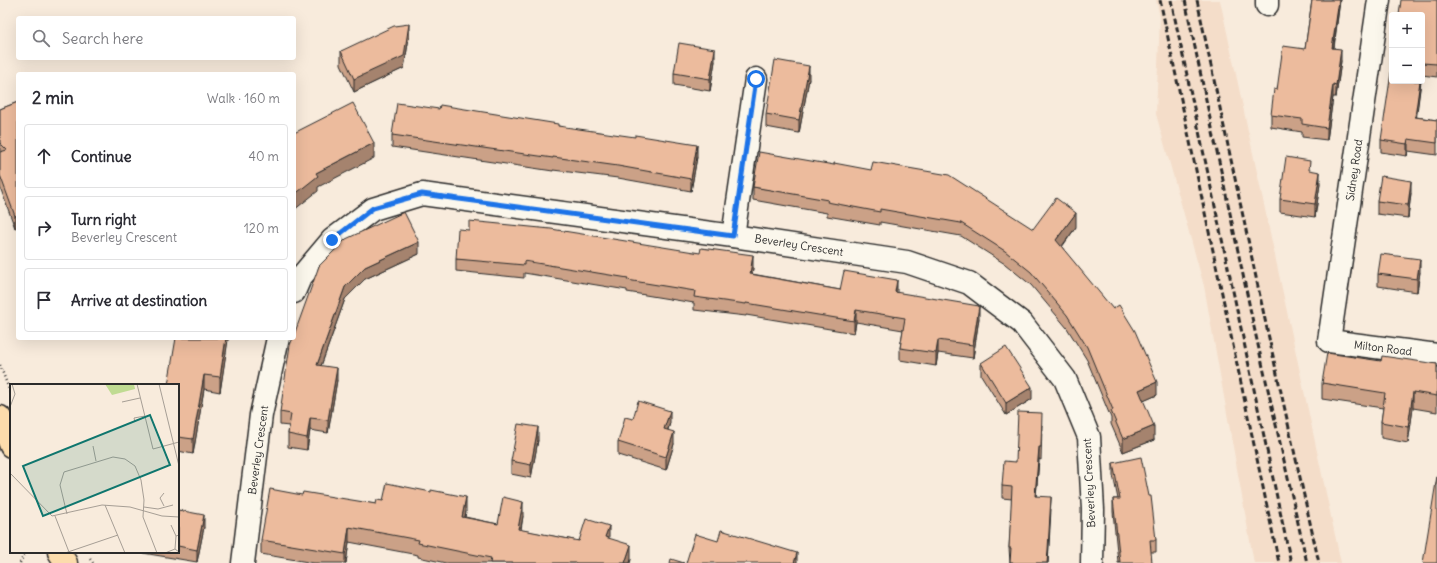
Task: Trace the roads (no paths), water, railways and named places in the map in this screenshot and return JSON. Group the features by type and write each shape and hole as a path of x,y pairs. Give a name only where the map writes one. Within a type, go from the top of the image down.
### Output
{"main road":[{"path":"0,417 10,443"},
{"path":"60,553 66,563"}],"street":[{"name":"Sidney Road","path":"1329,341 1378,0"},
{"path":"733,236 756,79"},
{"name":"Beverley Crescent","path":"296,287 300,278 332,240 373,208 422,194 733,236 907,262 969,283 1022,324 1065,379 1088,437 1093,510 1092,563"},
{"name":"Beverley Crescent","path":"243,563 261,415 278,340"},
{"name":"Milton Road","path":"1329,341 1437,355"}],"railway":[{"path":"1160,0 1279,563"},
{"path":"1171,0 1291,563"},
{"path":"1185,0 1254,327 1307,563"},
{"path":"1197,0 1267,329 1319,563"}]}
